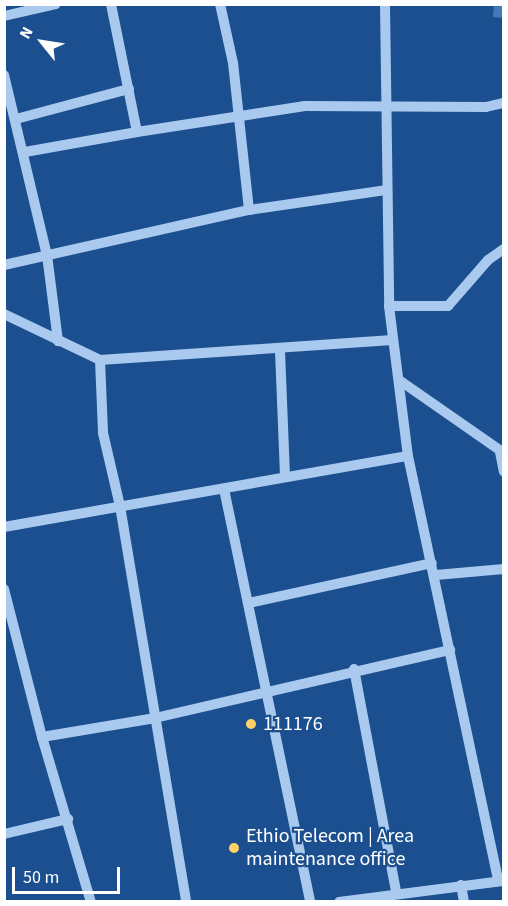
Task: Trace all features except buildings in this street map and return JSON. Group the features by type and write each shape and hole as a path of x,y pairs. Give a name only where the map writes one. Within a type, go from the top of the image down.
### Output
{"street":[{"path":"4,16 56,4"},
{"path":"111,4 137,132"},
{"path":"220,4 233,63 236,114 249,210"},
{"path":"339,902 371,899 396,892 501,881 450,650 436,575 408,456 392,340 386,190 385,4"},
{"path":"4,75 25,152 47,255 58,341"},
{"path":"16,119 129,89"},
{"path":"25,152 236,114 386,103 486,107 504,103"},
{"path":"4,265 249,210 386,190"},
{"path":"389,306 448,306 488,260 504,249"},
{"path":"4,314 100,360 280,351 392,340"},
{"path":"280,351 285,477"},
{"path":"100,360 103,433 120,506 186,902"},
{"path":"399,380 502,452 504,472"},
{"path":"4,527 408,456"},
{"path":"224,489 268,688 310,902"},
{"path":"249,603 432,562"},
{"path":"436,575 504,569"},
{"path":"4,589 7,610 42,737 91,902"},
{"path":"42,737 155,718 268,688 450,650"},
{"path":"354,669 396,892"},
{"path":"4,834 68,819"},
{"path":"461,885 464,902"}],"place":[{"name":"111176","path":"251,724"},
{"name":"Ethio Telecom | Area maintenance office","path":"234,848"}]}
